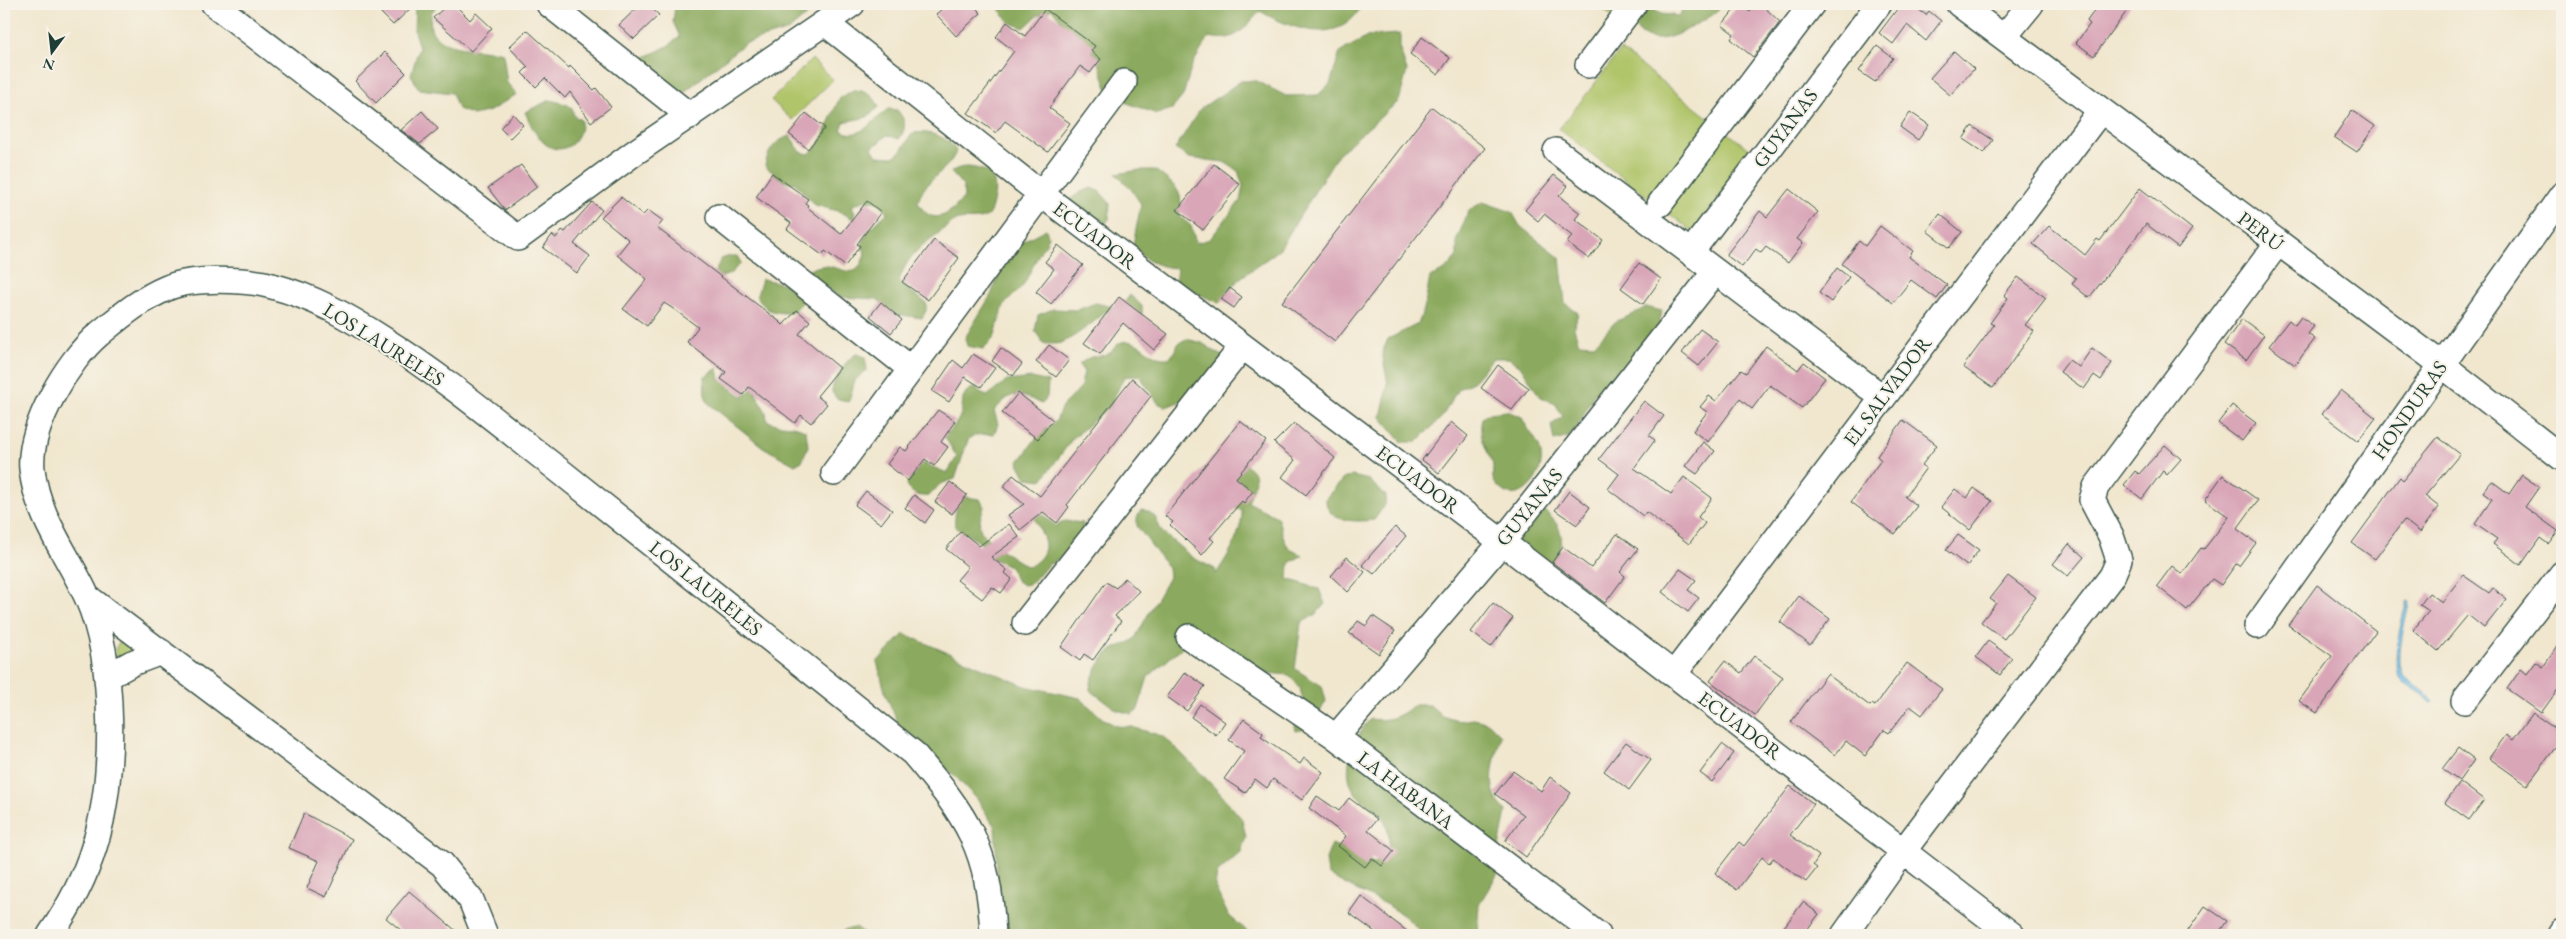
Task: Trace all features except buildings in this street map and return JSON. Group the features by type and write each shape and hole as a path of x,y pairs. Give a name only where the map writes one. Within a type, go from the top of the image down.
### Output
{"street":[{"path":"548,4 690,116"},
{"path":"219,5 518,238 634,153 852,4"},
{"path":"1588,65 1634,4"},
{"path":"1660,204 1812,4"},
{"name":"GUYANAS","path":"1690,252 1878,4"},
{"name":"PERÚ","path":"1959,4 2277,244 2441,364 2562,458"},
{"path":"2004,37 2032,4"},
{"name":"ECUADOR","path":"825,23 1041,194 1502,542 2012,935"},
{"path":"834,473 1124,82"},
{"name":"EL SALVADOR","path":"1674,674 2101,110"},
{"path":"1556,150 1882,397"},
{"name":"HONDURAS","path":"2257,626 2562,195"},
{"path":"719,217 911,369"},
{"path":"1844,935 1904,850 2112,576 2119,560 2111,536 2092,500 2096,486 2277,244"},
{"name":"GUYANAS","path":"1336,737 1502,542 1715,272"},
{"name":"LOS LAURELES","path":"50,935 62,918 94,848 103,805 110,741 107,677 95,620 87,596 58,546 39,502 31,466 38,426 53,393 90,341 134,304 171,285 220,280 272,286 334,308 429,368 913,753 952,799 970,830 983,860 990,890 993,935"},
{"path":"1026,623 1242,347"},
{"path":"2464,701 2562,574"},
{"path":"87,596 442,864 471,900 485,935"},
{"name":"LA HABANA","path":"1189,637 1336,737 1598,935"},
{"path":"107,677 132,663 161,652"}],"green space":[{"path":"415,4 438,4 431,13 431,29 443,42 463,48 503,53 507,83 517,94 490,111 473,115 458,109 452,93 419,89 411,75 419,47 414,32"},
{"path":"678,4 820,4 789,30 745,43 683,93 665,96 640,65 643,58 666,47 680,37 673,22 675,6"},
{"path":"1001,4 1362,4 1353,17 1343,26 1330,30 1316,31 1301,28 1287,24 1260,11 1244,29 1233,36 1226,38 1209,37 1192,65 1183,96 1172,109 1157,114 1122,101 1107,88 1097,57 1086,45 1073,36 1052,9 1037,16 1024,28 1009,22 999,9"},
{"path":"1595,4 1622,4 1612,16"},
{"path":"1687,4 1722,4 1707,19 1680,33 1663,38 1647,37 1640,33 1634,25 1640,10 1647,7 1661,14 1678,16"},
{"path":"1400,34 1400,50 1407,71 1399,101 1338,154 1279,250 1239,279 1220,303 1175,284 1177,268 1152,262 1137,251 1133,245 1141,204 1131,189 1116,174 1139,170 1155,170 1177,189 1181,200 1179,216 1191,226 1196,243 1210,239 1240,201 1243,186 1238,171 1224,162 1189,158 1175,149 1200,109 1241,81 1257,81 1286,96 1318,95 1330,84 1340,52 1369,36"},
{"path":"1621,50 1754,153 1693,232 1559,129"},
{"path":"812,59 833,80 792,120 771,100"},
{"path":"853,90 869,94 875,99 879,107 867,117 844,122 841,130 847,133 860,132 888,109 897,110 904,121 904,128 899,139 887,135 872,148 877,156 893,157 900,152 913,133 932,134 943,138 953,146 956,151 949,164 921,193 918,202 929,215 935,217 947,213 964,197 963,186 951,172 956,169 971,167 981,169 991,173 993,178 994,194 989,215 978,219 963,219 953,222 922,246 906,265 899,282 926,303 926,311 922,318 895,314 877,299 840,297 804,273 821,266 850,272 859,268 865,253 862,245 868,231 887,213 880,204 872,200 857,203 852,206 855,212 853,219 841,212 815,205 795,183 783,181 765,166 773,147 780,140 790,136 801,152 809,154 820,143 839,99"},
{"path":"550,100 566,104 572,108 574,116 581,120 581,128 575,141 570,146 557,149 543,142 525,112"},
{"path":"1092,188 1099,191 1110,203 1109,219 1099,233 1061,205 1083,191"},
{"path":"1483,202 1512,212 1520,226 1560,258 1565,303 1578,313 1574,328 1579,343 1595,344 1616,321 1646,307 1662,311 1659,327 1618,377 1593,396 1579,424 1569,437 1554,441 1551,425 1563,417 1555,403 1540,397 1522,368 1509,358 1493,358 1473,382 1458,389 1442,417 1417,442 1402,442 1381,417 1388,384 1382,353 1388,339 1418,324 1424,309 1430,277 1445,270 1457,256 1457,239 1469,210"},
{"path":"1046,229 1048,236 1046,244 1041,250 1023,286 1004,305 994,338 983,349 967,346 965,338 991,295 1004,261 1021,242"},
{"path":"737,256 741,263 730,274 722,277 714,274 721,259"},
{"path":"762,279 785,284 805,300 791,313 780,313 771,310 763,305 757,295"},
{"path":"1130,295 1142,306 1142,314 1138,321 1105,311 1077,334 1064,342 1056,344 1044,344 1035,331 1038,315 1053,309 1076,310 1096,303 1120,309"},
{"path":"1186,339 1202,343 1223,357 1206,391 1166,407 1158,403 1139,375 1124,377 1110,406 1073,438 1042,480 1026,478 1018,463 1037,437 1056,421 1062,406 1080,389 1084,372 1079,365 1091,357 1107,354 1118,344 1129,341 1158,357 1171,357 1179,343"},
{"path":"857,354 865,357 867,370 855,380 849,401 837,399 832,392 834,382 849,360"},
{"path":"718,368 720,380 743,397 753,388 766,412 767,420 772,423 801,428 806,431 808,446 802,461 795,465 763,447 708,403 705,395 704,377"},
{"path":"1032,378 1048,382 1047,397 1042,404 1027,397 1016,395 1006,399 994,411 998,424 994,434 974,435 968,440 955,479 940,484 929,496 916,494 908,488 906,485 917,471 916,463 923,463 947,473 957,457 944,436 958,420 967,391 976,387 980,393 987,396 1007,381"},
{"path":"1507,411 1522,417 1538,444 1541,454 1541,464 1533,482 1527,489 1511,494 1503,491 1495,483 1493,464 1481,430 1482,418 1489,413"},
{"path":"1235,459 1249,467 1255,476 1248,502 1277,517 1287,545 1303,555 1289,563 1288,579 1319,589 1325,604 1315,615 1301,623 1295,669 1322,686 1326,701 1311,728 1296,731 1293,716 1304,705 1300,688 1289,675 1255,672 1186,644 1148,677 1138,709 1132,714 1117,710 1090,690 1092,679 1101,661 1110,652 1135,638 1169,577 1168,568 1137,526 1137,518 1141,510 1149,512 1155,517 1162,532 1193,558 1215,569 1216,574 1234,544 1242,518 1242,510 1215,504"},
{"path":"1352,476 1369,480 1386,496 1385,505 1374,520 1350,521 1342,519 1330,512 1327,506 1326,498 1343,479"},
{"path":"964,497 980,499 984,507 980,525 984,535 1003,551 1029,567 1037,561 1045,550 1041,531 1033,516 1039,512 1056,526 1065,521 1083,523 1079,540 1062,557 1048,565 1030,584 1023,585 1016,580 1010,566 989,557 981,543 955,527 956,511"},
{"path":"1542,510 1555,522 1561,536 1559,550 1550,564 1502,537"},
{"path":"904,634 1025,686 1080,698 1102,718 1116,726 1132,727 1162,736 1174,746 1219,792 1242,819 1246,837 1241,852 1217,873 1215,887 1228,915 1252,935 1000,935 995,827 977,799 953,774 922,753 900,728 886,695 877,662"},
{"path":"123,641 143,655 118,670 115,649 119,642"},
{"path":"1414,705 1430,705 1442,716 1458,721 1474,719 1489,723 1501,735 1492,783 1496,798 1506,811 1497,859 1497,875 1479,904 1477,935 1422,935 1413,924 1391,907 1340,882 1328,874 1326,859 1332,844 1374,863 1388,855 1389,836 1386,824 1379,813 1354,791 1348,770 1353,748 1370,719 1394,718"},
{"path":"856,928 867,935 838,935 846,929"}],"water":[{"path":"2407,601 2409,602 2400,654 2402,673 2406,679 2434,702 2431,703 2400,679 2397,673 2398,641"}]}
